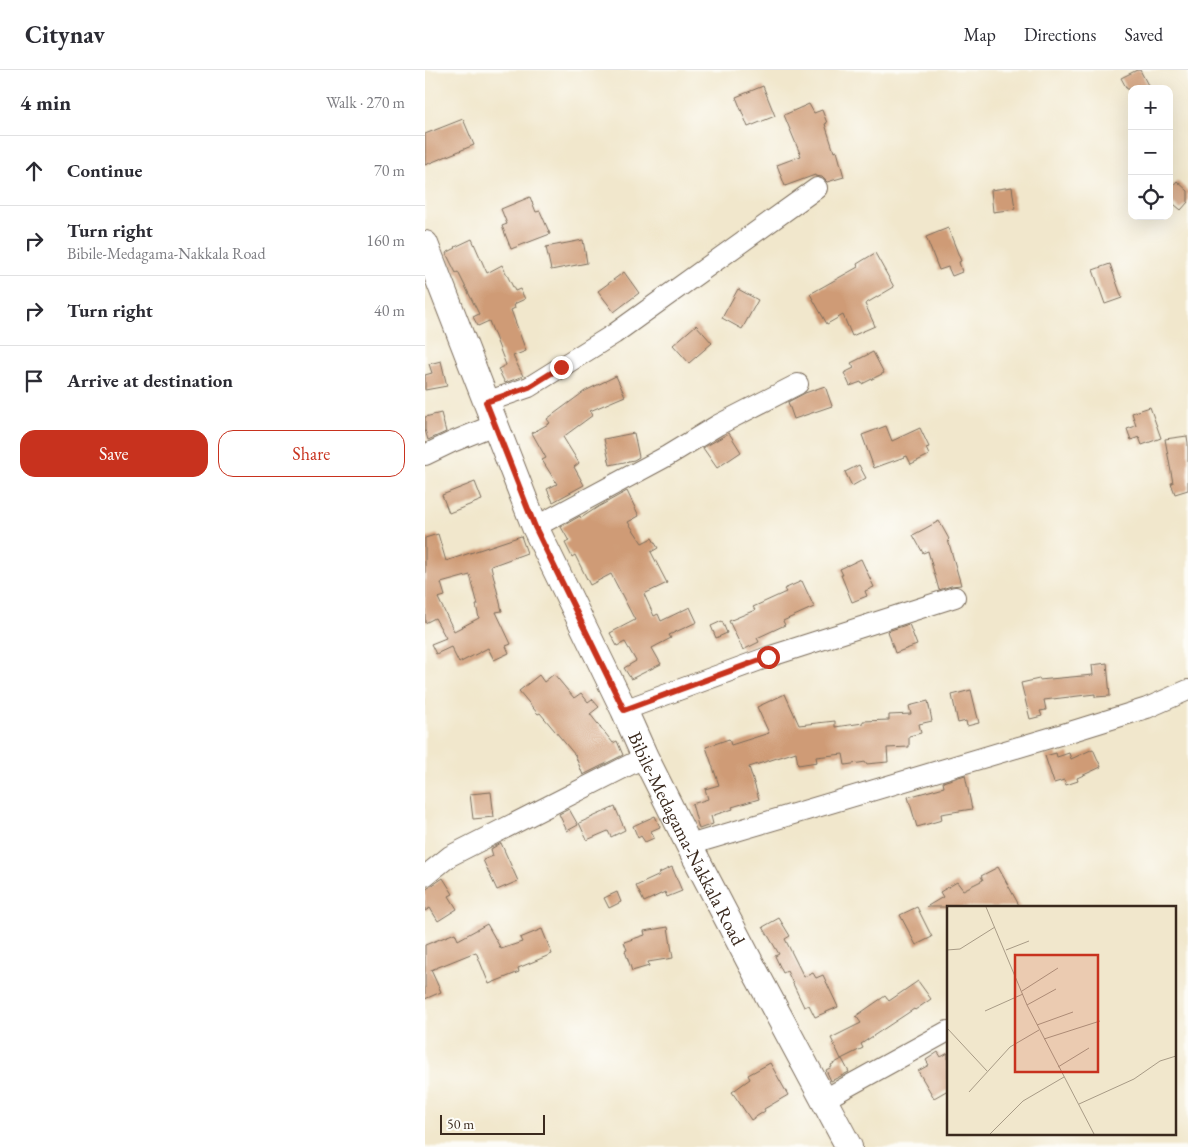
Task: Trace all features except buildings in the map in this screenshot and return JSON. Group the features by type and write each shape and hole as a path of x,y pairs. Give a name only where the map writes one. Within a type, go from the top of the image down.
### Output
{"main road":[{"name":"Bibile-Medagama-Nakkala Road","path":"425,244 535,527 689,845 849,1147"}],"lane":[{"path":"425,454 451,442 529,387 614,334 817,188"},
{"path":"535,527 667,456 717,425 798,384"},
{"path":"624,710 768,657 955,597"},
{"path":"689,845 1073,731 1147,708 1188,690"},
{"path":"425,876 450,856 645,757"},
{"path":"823,1100 947,1032"}],"route":[{"path":"561,367 529,387 486,402 535,527 624,710 768,657"}]}
